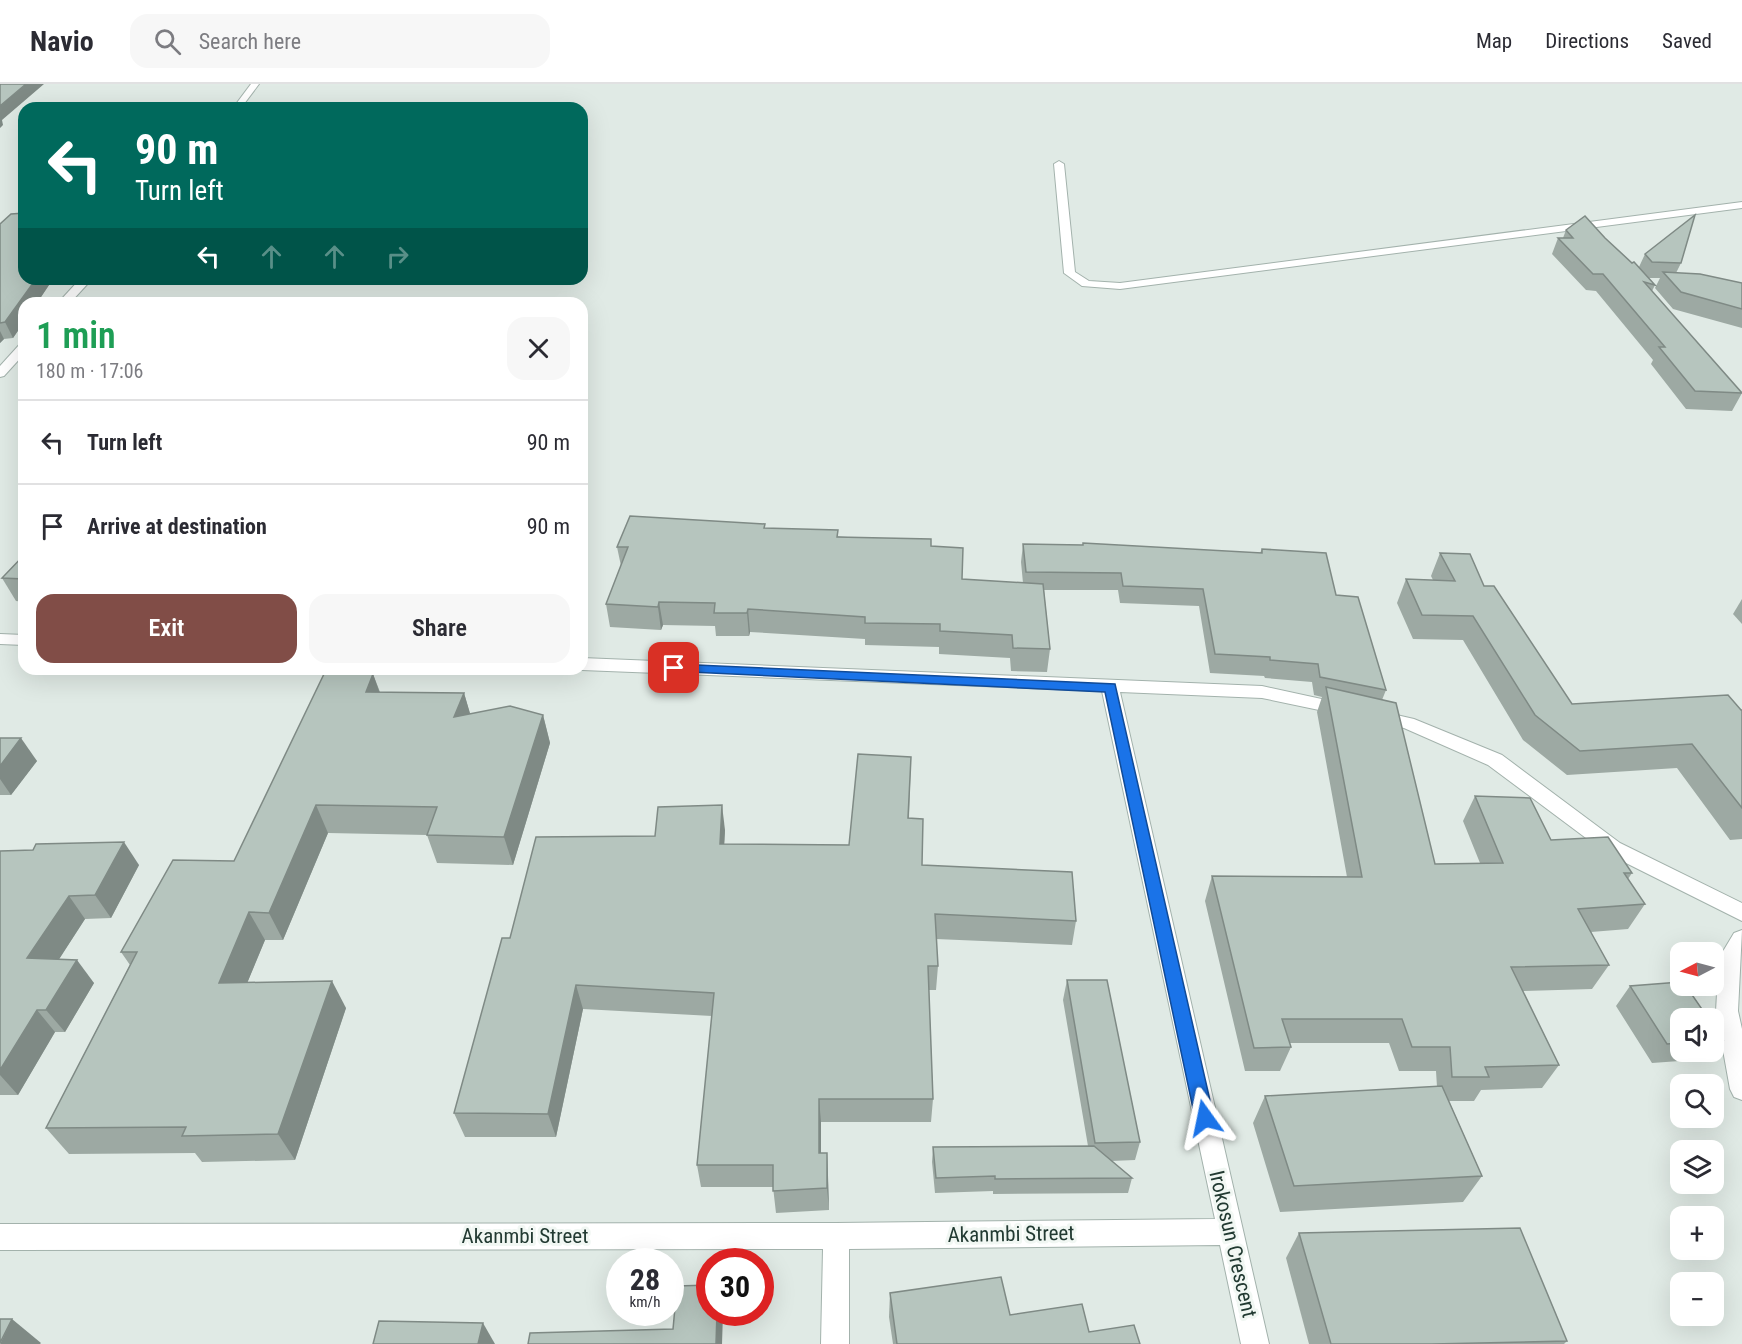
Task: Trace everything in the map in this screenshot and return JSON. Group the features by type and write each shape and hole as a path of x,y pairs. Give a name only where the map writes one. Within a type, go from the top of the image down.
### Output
{"street":[{"path":"242,102 255,84"},
{"path":"1059,164 1070,273 1086,284 1120,286 1592,228 1742,205"},
{"path":"70,297 80,285"},
{"path":"0,373 18,354"},
{"path":"0,639 18,640"},
{"path":"588,664 1262,692 1408,723 1495,760 1613,848 1742,913"},
{"name":"Irokosun Crescent","path":"1110,687 1255,1344"},
{"path":"1742,939 1730,958 1727,1011 1742,1089"},
{"name":"Akanmbi Street","path":"0,1237 837,1236 1230,1232"},
{"path":"835,1344 837,1236"}],"building":[{"path":"0,84 26,84 0,106"},
{"path":"18,213 18,285 32,285 23,297 18,297 18,304 5,322 0,323 0,224 11,214"},
{"path":"1695,215 1681,263 1652,262 1645,254"},
{"path":"1585,216 1655,285 1644,282 1742,393 1695,391 1659,347 1665,347 1603,274 1593,274 1558,238 1573,238 1566,230"},
{"path":"1663,272 1700,274 1742,283 1742,309 1681,292"},
{"path":"630,516 765,524 764,528 838,530 837,537 931,539 931,546 963,548 962,579 1043,584 1050,649 1013,648 1012,635 940,631 940,624 865,623 865,617 748,609 747,613 714,613 715,603 659,602 658,607 606,604 628,547 617,547"},
{"path":"1083,543 1262,553 1262,549 1326,553 1336,595 1358,597 1386,690 1320,677 1318,664 1270,660 1270,657 1215,654 1203,589 1123,586 1121,573 1026,572 1023,544 1083,545"},
{"path":"1440,553 1470,554 1484,586 1494,586 1572,704 1728,695 1742,710 1742,808 1692,744 1580,751 1535,715 1473,616 1422,615 1406,579 1455,581"},
{"path":"18,561 18,579 2,578"},
{"path":"324,675 373,675 366,692 464,693 454,717 510,706 543,715 504,837 427,835 437,807 316,805 269,913 249,912 219,983 332,981 278,1134 182,1136 186,1127 46,1128 137,952 121,952 173,860 234,861"},
{"path":"1326,687 1396,703 1435,864 1503,863 1475,796 1530,798 1551,840 1608,837 1632,873 1624,873 1645,904 1578,909 1609,965 1511,967 1559,1065 1485,1067 1489,1077 1452,1077 1450,1047 1412,1047 1402,1019 1282,1019 1291,1047 1254,1048 1212,876 1362,877"},
{"path":"0,738 21,738 0,766"},
{"path":"858,754 911,757 908,818 923,819 922,865 1072,872 1076,921 935,914 938,966 928,966 933,1099 819,1099 819,1153 827,1153 827,1188 773,1191 773,1165 697,1165 714,993 576,985 548,1114 454,1113 502,938 510,938 536,837 655,836 658,807 722,805 720,844 849,845"},
{"path":"124,842 95,895 69,896 27,958 77,960 46,1010 37,1010 0,1070 0,851 33,850 36,844"},
{"path":"1067,980 1107,980 1140,1142 1095,1143"},
{"path":"1670,983 1670,996 1693,996 1701,1008 1670,1008 1670,1044 1667,1044 1630,986"},
{"path":"1442,1086 1482,1176 1294,1186 1265,1096"},
{"path":"1094,1146 1132,1178 995,1179 995,1176 936,1178 933,1147"},
{"path":"1520,1228 1567,1341 1331,1344 1299,1233"},
{"path":"1001,1277 1010,1315 1082,1304 1089,1332 1134,1325 1140,1344 897,1344 890,1293"},
{"path":"696,1285 696,1326 717,1326 716,1344 528,1344 530,1333 673,1329 673,1326 684,1326 684,1286"},
{"path":"0,1319 12,1319 0,1343"},
{"path":"379,1321 483,1323 478,1344 373,1344"}],"route":[{"path":"674,668 1110,687 1205,1118"}]}
